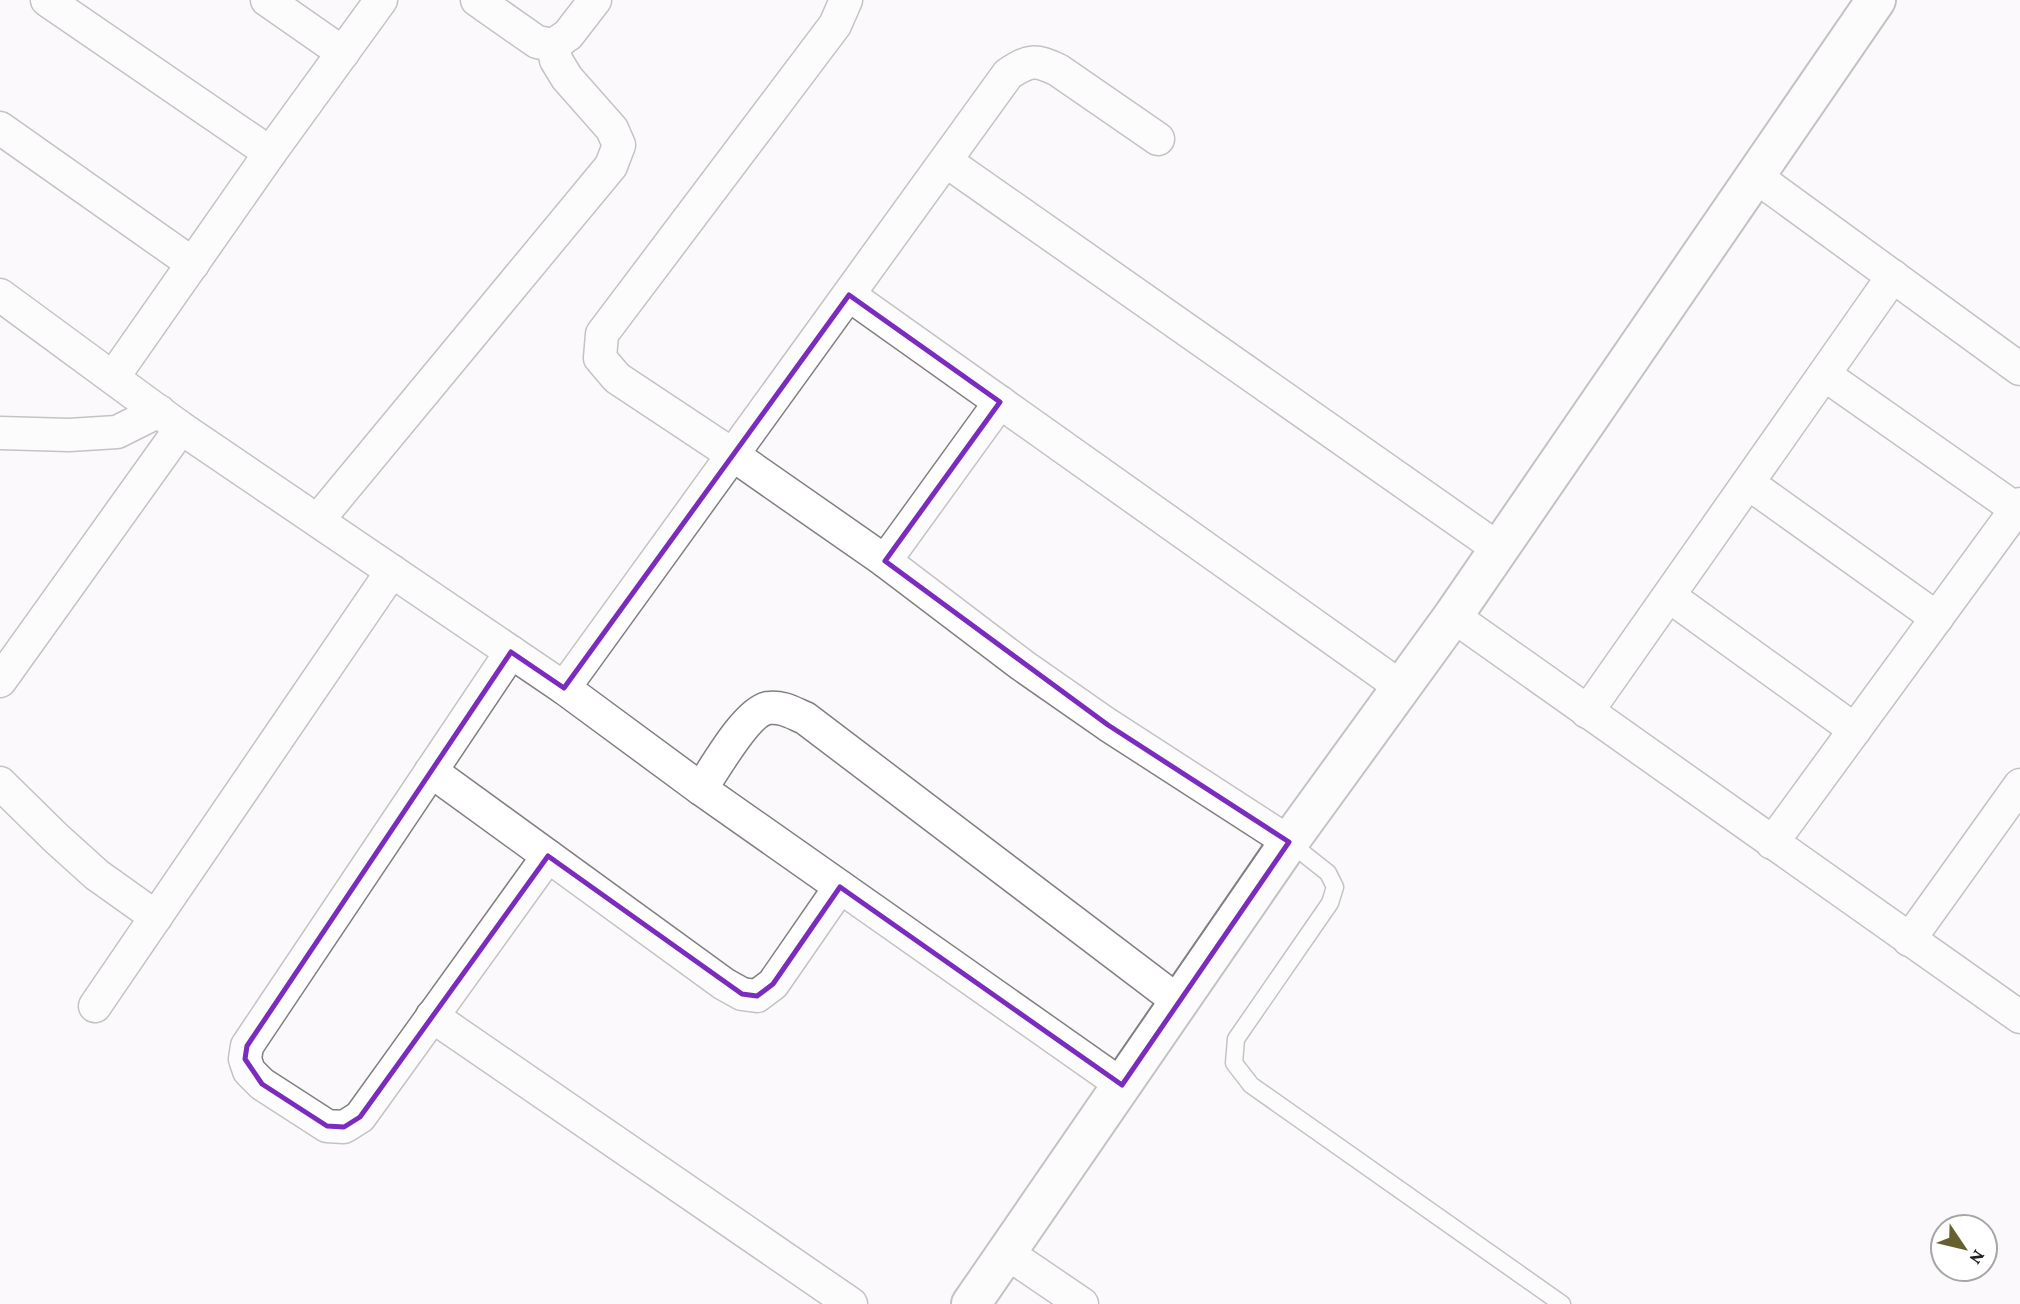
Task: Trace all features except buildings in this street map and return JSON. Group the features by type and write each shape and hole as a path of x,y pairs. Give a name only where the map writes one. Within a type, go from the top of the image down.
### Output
{"street":[{"path":"47,0 270,153"},
{"path":"267,0 343,53"},
{"path":"114,376 381,0"},
{"path":"477,0 537,42 553,45 568,35 595,0"},
{"path":"846,0 835,25 602,334 600,358 617,378 885,561 1097,718 1289,842"},
{"path":"971,1304 1289,842 1453,617 1876,0"},
{"path":"318,520 611,166 619,145 612,129 567,78 556,60 553,45"},
{"path":"564,688 1008,74 1025,63 1042,62 1058,70 1158,139"},
{"path":"0,128 193,264"},
{"path":"947,160 1499,549"},
{"path":"1755,176 2020,369"},
{"path":"1587,712 1893,276"},
{"path":"0,295 170,419 564,688 701,789 1122,1085"},
{"path":"849,295 1401,687"},
{"path":"1772,843 2018,506 1825,374"},
{"path":"885,561 1000,402"},
{"path":"0,433 69,435 117,432 170,419"},
{"path":"0,681 170,419"},
{"path":"1748,483 1937,618"},
{"path":"95,1006 392,571"},
{"path":"1669,596 1855,730"},
{"path":"1453,617 2020,1017"},
{"path":"511,652 247,1046 245,1059 249,1071 262,1084 327,1126 344,1127 360,1117 548,856"},
{"path":"701,789 748,720 766,708 785,709 805,718 1179,1002"},
{"path":"431,771 724,984 742,994 757,996 773,984 839,887"},
{"path":"0,783 97,875 156,918"},
{"path":"1909,940 2020,785"},
{"path":"432,1016 851,1304"},
{"path":"1007,1253 1082,1304"}],"lane":[{"path":"1289,842 1328,873 1335,887 1330,903 1236,1039 1234,1063 1251,1085 1562,1304"}],"highlighted area":[{"path":"849,295 1000,402 885,561 1108,725 1289,842 1122,1085 840,887 773,984 757,996 742,994 548,856 360,1117 344,1127 327,1126 262,1084 245,1059 247,1046 511,652 564,688"}]}
